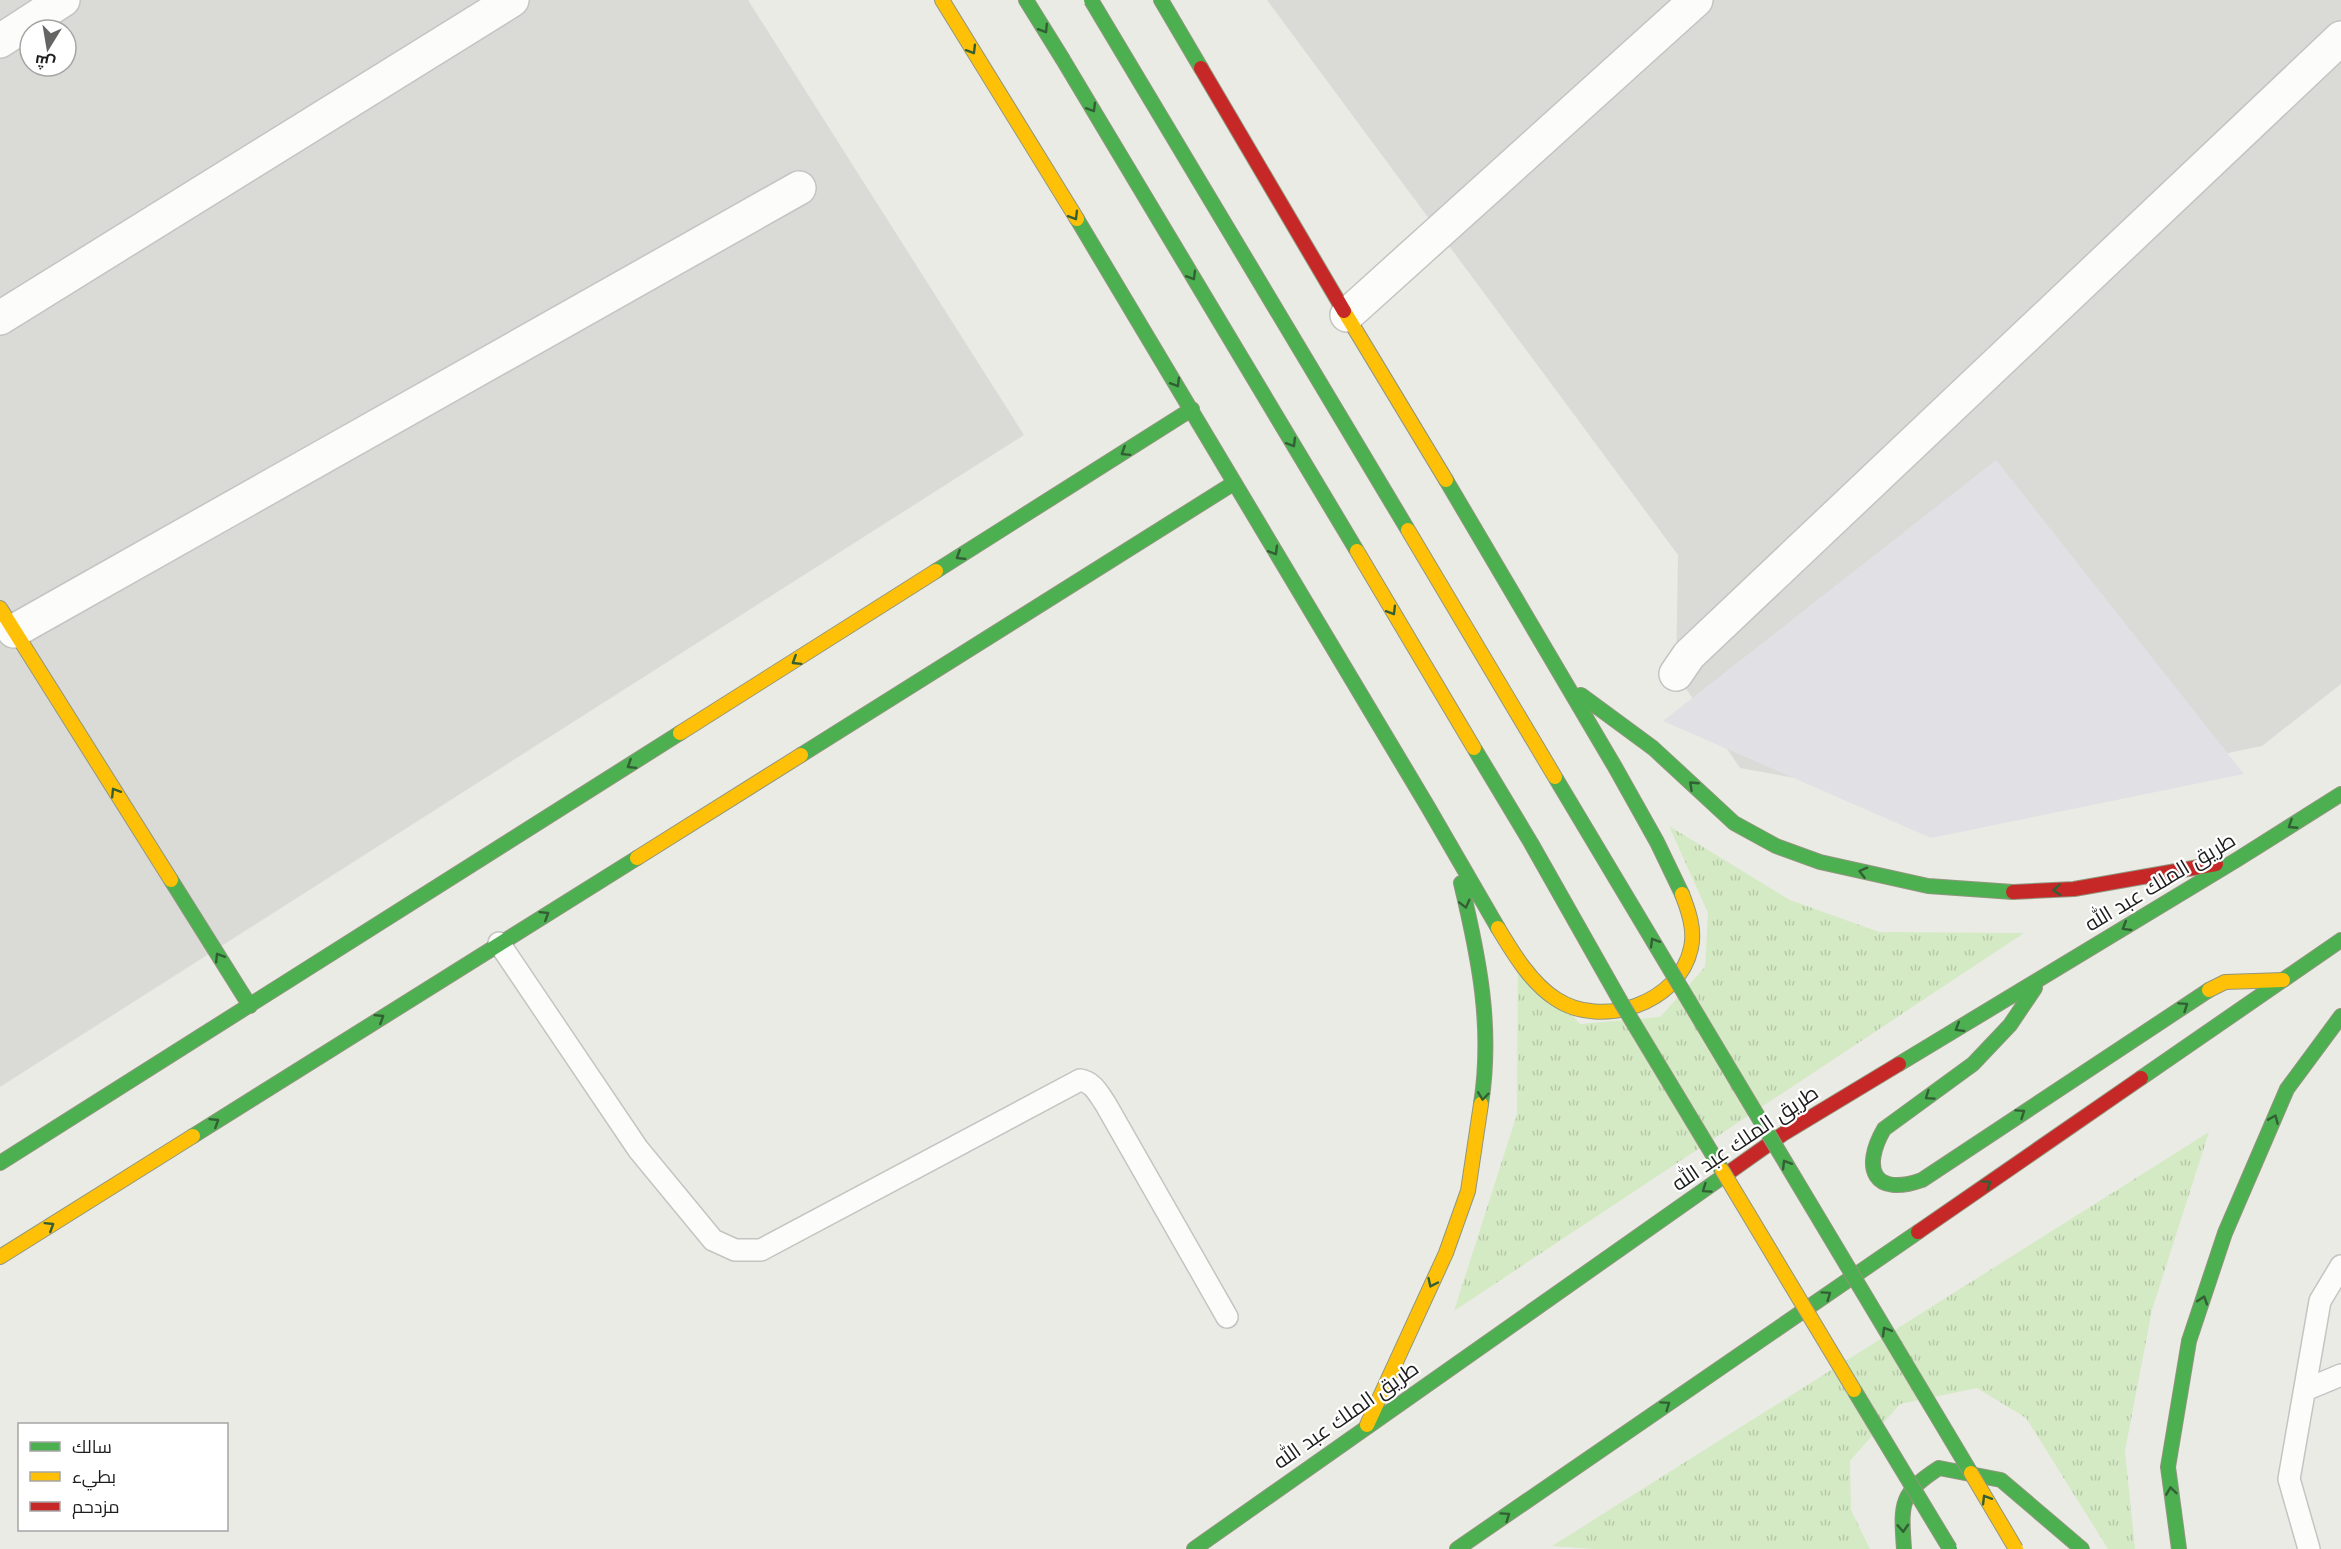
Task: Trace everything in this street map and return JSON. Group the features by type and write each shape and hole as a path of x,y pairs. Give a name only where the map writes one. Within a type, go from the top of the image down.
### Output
{"main road":[{"path":"942,0 1192,409 1501,933 1538,986 1562,1005 1595,1014 1629,1008 1650,999 1672,984 1686,965 1692,945 1693,930 1687,908 1664,854 1571,687 1161,0"},
{"path":"1026,0 1531,843 1628,1014 1950,1549"},
{"path":"1091,0 2016,1549"},
{"path":"0,1162 1192,409"},
{"path":"0,1257 1234,483"},
{"path":"7,620 250,1006"},
{"path":"1571,687 1653,748 1734,823 1776,846 1820,862 1928,886 2019,892 2074,889 2238,859"},
{"name":"طريق الملك عبد الله","path":"1194,1549 1784,1134 2238,859 2341,794"},
{"path":"1366,1426 1446,1253 1468,1191 1479,1124 1486,1074 1486,1017 1479,959 1452,847"},
{"path":"1457,1549 2341,940"},
{"path":"2041,979 2010,1025 1973,1064 1884,1129 1878,1138 1872,1167 1876,1179 1882,1184 1901,1188 1922,1180 2225,981 2283,981"},
{"path":"2179,1549 2168,1467 2189,1341 2225,1233 2286,1089 2341,1016"},
{"path":"1904,1549 1902,1503 1916,1482 1940,1468 2001,1480 2082,1549"}],"street":[{"path":"0,41 63,0"},
{"path":"0,318 512,0"},
{"path":"1347,315 1696,0"},
{"path":"1676,674 1689,655 2341,38"},
{"path":"7,620 799,188"}],"lane":[{"path":"500,943 638,1149 714,1240 735,1250 761,1250 1080,1080 1093,1086 1105,1103 1227,1317"},
{"path":"2308,1549 2289,1479 2320,1301 2341,1266"},
{"path":"2304,1390 2341,1375"}],"shaded area":[{"path":"0,0 748,0 1024,435 0,1087"},
{"path":"1267,0 2341,0 2341,684 2262,746 1961,808 1740,768 1676,674 1678,555"},
{"path":"1996,460 2244,774 1931,838 1663,721"}],"green space":[{"path":"1669,826 1790,900 1879,932 2024,933 1454,1311 1517,1114 1518,951 1580,1024 1660,1017 1705,967 1708,913"},
{"path":"2209,1132 2152,1310 2125,1451 2135,1549 2108,1549 2026,1418 1977,1388 1900,1404 1850,1461 1851,1510 1870,1549 1594,1549 1552,1546"}],"traffic: fast":[{"path":"1026,0 1062,58"},
{"path":"1091,0 1408,530"},
{"path":"1161,0 1201,68"},
{"path":"1062,58 1357,551"},
{"path":"1077,219 1498,928"},
{"path":"936,571 1192,409"},
{"path":"1446,480 1615,767 1657,842 1682,894"},
{"path":"801,755 1234,483"},
{"path":"1581,695 1653,748 1734,823 1776,846 1820,862 1928,886 2013,892"},
{"path":"0,1163 680,733"},
{"path":"1474,748 1622,1004 1722,1170"},
{"path":"1555,777 1971,1473"},
{"path":"1899,1064 2341,794"},
{"path":"193,1136 637,858"},
{"path":"171,880 250,1006"},
{"path":"1461,883 1478,966 1485,1020 1481,1104"},
{"path":"2141,1078 2341,940"},
{"path":"2035,988 2010,1025 1973,1064 1884,1129 1873,1156 1876,1176 1883,1182 1893,1185 1922,1180 2209,990"},
{"path":"2179,1549 2168,1467 2189,1341 2225,1233 2287,1089 2341,1016"},
{"path":"1194,1549 1728,1173"},
{"path":"1457,1549 1918,1232"},
{"path":"1854,1390 1950,1549"},
{"path":"1904,1549 1903,1510 1905,1501 1916,1485 1939,1468 2001,1480 2082,1549"}],"traffic: slow":[{"path":"942,0 1077,219"},
{"path":"1344,311 1446,480"},
{"path":"1408,530 1555,777"},
{"path":"1357,551 1474,748"},
{"path":"680,733 936,571"},
{"path":"0,608 171,880"},
{"path":"637,858 801,755"},
{"path":"1498,928 1516,957 1538,985 1556,999 1574,1008 1594,1012 1615,1011 1636,1006 1655,997 1671,984 1684,968 1691,948 1692,928 1682,894"},
{"path":"2209,990 2225,982 2283,980"},
{"path":"1367,1425 1446,1253 1468,1191 1481,1104"},
{"path":"0,1257 193,1136"},
{"path":"1722,1170 1854,1390"},
{"path":"1971,1473 2016,1549"}],"traffic: jam":[{"path":"1201,68 1344,311"},
{"path":"2013,892 2074,889 2216,864"},
{"path":"1728,1173 1783,1134 1899,1064"},
{"path":"1918,1232 2141,1078"}]}
